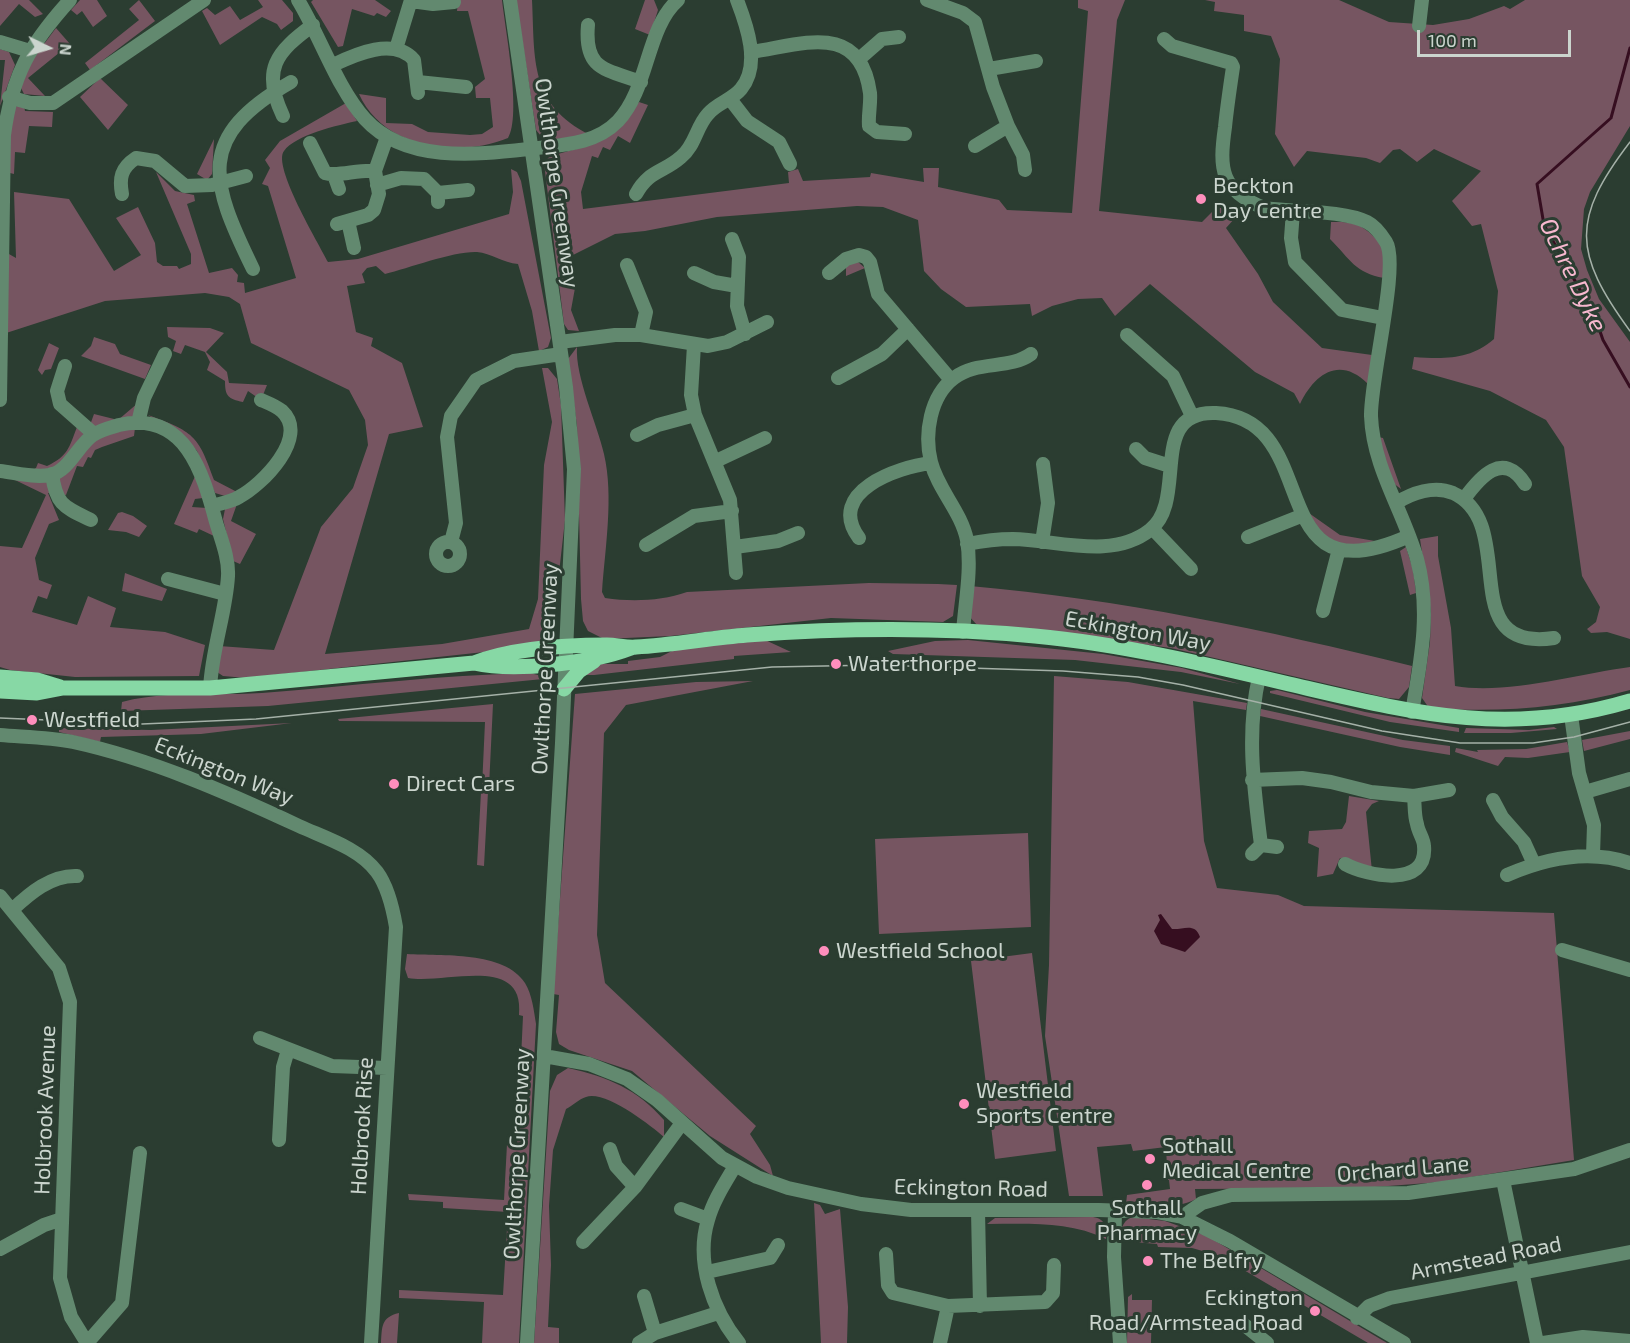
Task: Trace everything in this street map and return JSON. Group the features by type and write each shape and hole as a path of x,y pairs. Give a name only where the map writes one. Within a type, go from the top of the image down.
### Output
{"main road":[{"name":"Eckington Way","path":"474,663 494,668 562,667 633,648 743,635 825,630 963,632 1036,636 1140,651 1412,712 1493,721 1570,715 1630,701"},
{"name":"Eckington Way","path":"562,667 610,645 633,648"},
{"name":"Eckington Way","path":"0,691 37,693 63,688 210,688 474,663 495,655 518,654 534,649 562,667"},
{"path":"562,667 579,671 602,657"},
{"name":"Eckington Way","path":"0,677 37,680 63,688"}],"street":[{"path":"0,399 4,135 9,97 30,51 48,24 70,0"},
{"path":"9,97 30,103 53,103 204,0"},
{"path":"298,0 364,118 387,137 412,147 454,154 530,149 580,142 610,129 629,106 641,82 659,30 675,1"},
{"name":"Owlthorpe Greenway","path":"510,0 560,348 574,469 572,555 562,667 544,1056 527,1343"},
{"path":"636,194 649,175 675,163 684,154 708,113 730,99 746,81 751,52 737,0"},
{"path":"927,0 970,16 981,37 993,87 1008,126 1023,155 1025,170"},
{"path":"1419,26 1422,0"},
{"path":"396,49 411,1 433,4 454,2"},
{"path":"283,116 272,93 280,54 289,42 313,25"},
{"path":"588,25 587,46 593,61 599,67 641,82"},
{"path":"858,60 882,39 899,37"},
{"path":"1164,39 1172,46 1231,63 1233,67 1220,161 1222,171 1230,186 1253,204 1264,208 1358,219 1376,228 1392,256 1371,416 1378,460 1409,536 1420,575 1425,608 1425,634 1412,712"},
{"path":"751,52 823,41 843,46 858,60 870,94 869,126 877,132 905,134"},
{"path":"0,42 30,51"},
{"path":"333,64 355,55 396,49 404,51 414,60 418,87 466,87"},
{"path":"989,69 1036,61"},
{"path":"253,269 235,233 220,184 222,146 240,117 291,82"},
{"path":"730,99 747,121 779,142 790,164"},
{"path":"975,146 986,137 1008,126"},
{"path":"354,248 343,223 368,215 374,210 379,194 376,178 387,137"},
{"path":"310,143 321,170 334,175 358,169 376,178 424,179 438,198 468,190"},
{"path":"122,194 121,173 127,164 136,158 155,161 185,186 220,184 246,176"},
{"path":"334,175 339,189"},
{"path":"1293,211 1291,249 1295,262 1342,310 1383,318"},
{"path":"732,239 738,257 737,306 746,334"},
{"path":"829,273 846,259 859,255 866,257 870,262 878,294 951,380"},
{"path":"627,265 646,312 641,335"},
{"path":"694,273 714,282 737,286"},
{"path":"452,542 456,524 447,436 457,406 476,380 514,361 615,335 641,335 694,345 727,342 767,322"},
{"path":"838,378 882,354 908,330"},
{"path":"1126,335 1173,376 1192,416"},
{"path":"694,345 691,395 695,415 727,487 732,512 736,573"},
{"path":"138,423 144,398 165,354"},
{"path":"963,632 967,543 963,523 931,463 931,414 936,400 951,380 971,369 1024,359 1031,354"},
{"path":"65,366 57,398 69,414 94,435"},
{"path":"212,506 240,497 251,489 278,462 288,446 290,428 286,416 281,410 261,400"},
{"path":"967,543 1013,539 1110,545 1140,537 1152,528 1166,504 1170,466 1180,428 1192,416 1209,413 1234,416 1248,421 1269,438 1284,466 1301,516 1317,536 1339,549 1368,549 1409,536"},
{"path":"637,435 654,421 695,415"},
{"path":"0,471 32,476 52,474 68,464 94,435 118,425 138,423 170,433 183,443 194,456 202,472 227,565 225,594 211,657 210,688"},
{"path":"716,461 745,441 765,438"},
{"path":"1136,449 1145,458 1170,466"},
{"path":"859,538 854,530 853,509 858,496 866,486 897,470 931,463"},
{"path":"1042,542 1048,503 1043,464"},
{"path":"1464,499 1481,476 1491,470 1517,473 1525,484"},
{"path":"52,474 55,494 61,504 91,520"},
{"path":"1396,503 1427,490 1449,492 1464,499 1483,524 1491,596 1499,620 1512,633 1520,636 1554,638"},
{"path":"646,545 660,530 694,516 732,512"},
{"path":"1248,537 1301,516"},
{"path":"1152,528 1191,569"},
{"path":"735,547 781,547 798,533"},
{"path":"1323,611 1339,549"},
{"path":"168,579 225,594"},
{"path":"1259,677 1253,708 1252,780 1257,850 1277,847"},
{"path":"1570,715 1579,773 1594,825 1593,855"},
{"name":"Eckington Way","path":"0,735 71,742 129,757 257,807 354,852 366,861 377,872 394,912"},
{"path":"1252,780 1302,778 1331,782 1371,792 1414,796 1449,790"},
{"path":"1586,792 1630,779"},
{"path":"1345,864 1362,872 1379,875 1409,874 1419,866 1424,844 1417,825 1414,796"},
{"path":"1493,800 1498,811 1524,842 1534,864"},
{"path":"1507,875 1534,864 1593,855 1630,862"},
{"path":"12,910 29,894 46,884 64,875 77,876"},
{"name":"Holbrook Avenue","path":"0,896 59,968 70,1002 59,1256 62,1292 71,1317 87,1343"},
{"name":"Holbrook Rise","path":"371,1343 395,950 394,912"},
{"path":"1562,950 1630,970"},
{"path":"260,1038 332,1066 387,1068"},
{"path":"279,1140 283,1066 288,1050"},
{"name":"Eckington Road","path":"544,1056 589,1064 627,1078 641,1087 706,1146 735,1166 788,1188 861,1204 911,1210 1156,1212 1182,1217 1230,1241 1357,1318 1404,1343"},
{"path":"583,1242 635,1187 682,1123"},
{"path":"610,1149 616,1166 635,1187"},
{"name":"Orchard Lane","path":"1182,1217 1202,1203 1231,1196 1367,1196 1408,1193 1574,1169 1630,1150"},
{"path":"87,1343 122,1303 140,1153"},
{"path":"735,1166 708,1219 704,1245 707,1272 718,1313 739,1343"},
{"path":"1503,1180 1537,1343"},
{"path":"681,1209 708,1219"},
{"path":"978,1211 980,1306"},
{"path":"1115,1211 1114,1257 1120,1343"},
{"path":"0,1249 44,1225 62,1219"},
{"path":"707,1272 770,1258 778,1245"},
{"name":"Armstead Road","path":"1357,1318 1369,1306 1390,1298 1630,1252"},
{"path":"886,1254 888,1285 892,1293 948,1306 980,1306 1049,1300 1053,1293 1054,1265"},
{"path":"644,1296 655,1333"},
{"path":"940,1343 948,1306"},
{"path":"639,1343 655,1333 718,1313"},
{"path":"1242,1323 1262,1342"},
{"path":"1543,1343 1583,1337 1630,1341"}],"shaded area":[{"path":"0,0 29,0 43,14 35,17 19,4 0,26"},
{"path":"80,0 97,0 107,16 93,27 82,11 77,15 71,10"},
{"path":"139,0 155,21 90,70 85,63 139,20 129,9"},
{"path":"258,0 282,0 293,13 293,21 281,30 277,24 262,17 220,45 202,11 207,8 215,15 230,6 240,20 263,7"},
{"path":"313,0 375,0 391,11 386,17 377,13 374,16 352,9 343,46 338,47 311,2"},
{"path":"458,0 502,0 513,92 512,127 508,138 467,148 445,148 403,137 385,127 370,112 359,94 386,98 386,123 412,124 428,132 470,135 482,134 493,127 490,98 476,98 475,87 485,79 468,11 457,11"},
{"path":"516,0 532,0 536,61 539,78 546,94 556,109 570,123 590,135 557,139 541,136 536,130"},
{"path":"645,0 654,0 658,10 650,35 635,29"},
{"path":"1078,0 1125,0 1117,20 1099,211 1202,222 1218,206 1235,218 1226,228 1258,274 1273,302 1322,348 1372,355 1368,384 1348,371 1329,372 1313,384 1300,404 1294,393 1255,372 1150,284 1115,316 1102,298 1078,299 1052,306 1032,316 1030,304 966,307 941,289 924,271 918,220 883,207 857,206 717,217 645,231 615,234 567,258 575,288 571,310 579,331 568,330 564,324 544,163 549,157 591,145 609,136 639,102 648,105 630,143 618,136 610,150 603,147 598,158 592,156 581,192 583,209 789,183 788,172 798,169 803,181 870,177 871,173 924,182 923,168 939,168 938,187 999,200 1007,210 1072,213 1088,11 1078,8"},
{"path":"1205,0 1339,0 1389,22 1433,25 1469,19 1504,6 1510,9 1525,0 1630,0 1630,126 1590,192 1584,209 1581,249 1599,299 1630,342 1630,639 1607,632 1591,633 1587,629 1596,622 1600,607 1582,576 1564,447 1546,420 1490,391 1412,369 1414,357 1456,357 1476,351 1494,339 1498,291 1481,224 1472,226 1452,201 1481,171 1434,149 1417,162 1400,149 1393,150 1380,163 1366,158 1307,151 1294,167 1275,134 1280,59 1271,36 1244,31 1244,15 1214,11 1215,2"},
{"path":"56,28 70,44 28,78 45,96 24,94 20,86 29,64"},
{"path":"0,49 9,52 15,65 0,106 5,60 0,60"},
{"path":"100,78 128,105 108,130 80,97"},
{"path":"346,103 357,121 297,140 284,151 282,159 290,188 328,262 358,259 509,214 513,192 511,169 517,172 521,181 551,338 548,347 539,351 532,311 518,264 482,253 456,254 385,274 376,266 367,268 362,274 365,283 347,286 356,332 373,338 371,346 402,363 423,427 389,434 325,654 442,644 529,629 538,599 544,465 552,422 542,368 548,368 557,379 561,405 565,520 554,617 548,641 539,646 246,678 223,676 217,672 219,646 274,650 321,527 353,488 368,445 365,420 349,390 251,343 240,304 229,297 205,293 105,301 0,335 0,249 16,258 14,192 69,199 114,271 141,255 116,218 138,207 155,243 157,262 163,266 177,266 179,269 191,264 191,254 156,172 175,191 194,195 195,201 187,204 209,273 232,268 238,275 237,282 244,283 245,293 296,278 268,186 262,184 270,168 265,160 280,141"},
{"path":"17,105 24,105 25,111 53,112 52,127 29,126 25,153 15,152 14,174 10,173 9,138 11,120"},
{"path":"214,139 212,174 207,180 197,174"},
{"path":"1331,222 1360,226 1383,246 1384,278 1366,273 1348,259 1330,239"},
{"path":"857,261 865,268 846,276 846,266"},
{"path":"167,327 210,328 224,333 206,352 227,372 229,383 267,385 261,400 248,391 243,402 231,398 227,393 225,381 207,370 210,362 205,352 185,345 181,354 173,351 176,341 168,337"},
{"path":"94,337 115,344 120,354 151,365 145,379 81,356 91,346"},
{"path":"49,343 59,348 51,369 45,370 42,375 38,370"},
{"path":"577,347 579,372 601,442 607,470 608,523 602,592 605,598 646,600 687,592 869,583 957,585 953,616 943,622 831,618 670,636 604,639 588,631 583,621 581,599 577,426 568,359"},
{"path":"138,403 134,436 95,450 83,467 77,466 66,495 48,493 59,520 49,524 35,558 39,580 52,585 47,599 38,596 32,612 77,625 88,596 116,608 110,627 165,632 205,645 199,676 75,677 0,667 0,546 22,548 46,495 15,480 36,468 38,463 47,466 64,455 77,427 90,425 94,414 118,420"},
{"path":"148,415 175,426 192,437 203,453 214,480 237,492 225,496 215,493 197,451 190,443"},
{"path":"1378,437 1383,438 1401,489 1393,483"},
{"path":"196,474 203,498 195,499 192,507 207,508 214,536 199,529 197,533 174,524"},
{"path":"237,504 231,521 256,534 240,564 233,561 223,519 225,509"},
{"path":"1306,511 1340,535 1375,541 1348,545 1334,542 1318,531"},
{"path":"118,513 133,516 147,526 139,537 126,532 108,530"},
{"path":"1438,536 1438,556 1451,628 1455,686 1497,688 1519,686 1630,667 1630,690 1580,701 1531,708 1480,710 1429,708 1422,698 1430,642 1431,612 1420,539"},
{"path":"1406,547 1413,569 1416,593 1410,595 1400,551"},
{"path":"125,573 167,589 162,601 122,591"},
{"path":"970,586 1082,599 1192,617 1302,640 1412,666 1409,687 1399,699 1388,698 1171,648 977,625 968,615"},
{"path":"763,639 791,652 734,656 734,659 594,675 587,675 583,672 601,664 628,664 628,661 660,657 680,647"},
{"path":"968,640 1103,654 1182,668 1240,684 1181,672 1075,660 893,654 888,651 935,641"},
{"path":"530,673 542,676 543,679 268,706 121,711 122,702 156,696 262,693 429,678"},
{"path":"1054,676 1128,682 1247,703 1246,710 1193,701 1204,841 1217,888 1278,895 1304,906 1554,913 1574,1160 1441,1182 1362,1188 1195,1189 1196,1199 1179,1205 1153,1206 1126,1204 1127,1195 1170,1189 1169,1180 1163,1180 1162,1168 1167,1167 1166,1147 1133,1151 1131,1144 1097,1147 1103,1196 1069,1196 1045,1036 1049,965"},
{"path":"753,681 626,705 604,733 597,935 605,983 756,1126 750,1134 770,1165 773,1176 710,1136 632,1071 569,1050 559,1044 556,1032 559,995 553,994 575,694 696,682"},
{"path":"1277,690 1365,712 1459,728 1459,732 1390,722 1270,693 1270,691"},
{"path":"493,704 489,787 482,787 485,722 339,721 338,719"},
{"path":"1261,709 1403,740 1450,746 1450,755 1400,747 1260,716"},
{"path":"292,723 201,734 101,737 100,742 59,732 59,728 151,730"},
{"path":"1554,727 1557,729 1511,733 1464,733 1466,728 1529,730"},
{"path":"1630,731 1630,739 1584,751 1582,740"},
{"path":"1567,742 1570,752 1528,758 1505,757 1498,766 1455,752 1456,748 1478,752 1477,750 1526,749"},
{"path":"481,792 488,792 484,866 477,865"},
{"path":"1349,796 1379,801 1372,804 1366,812 1372,871 1359,869 1340,858 1333,874 1317,877 1319,848 1308,843 1309,831 1342,829 1346,822"},
{"path":"1028,833 1031,927 879,934 875,839"},
{"path":"1161,914 1172,929 1192,928 1198,932 1200,937 1185,952 1161,944 1154,931 1160,920 1158,915"},
{"path":"1032,953 1056,1151 995,1159 971,961"},
{"path":"407,954 471,957 503,965 516,973 525,983 531,997 536,1024 519,1343 482,1343 484,1302 399,1298 399,1290 503,1295 508,1212 443,1208 443,1202 409,1200 408,1194 504,1200 507,1144 517,1145 523,1016 519,1015 517,996 509,984 496,978 479,976 408,978 405,969"},
{"path":"568,1068 609,1080 632,1092 664,1120 664,1137 627,1110 594,1096 581,1099 566,1109 553,1150 549,1206 551,1265 548,1327 559,1328 559,1343 534,1343 550,1091 557,1075"},
{"path":"814,1203 820,1205 825,1214 840,1209 848,1307 847,1343 821,1343"},
{"path":"1093,1217 1101,1220 1105,1225 1106,1239 1063,1226 987,1224 995,1218"},
{"path":"1132,1217 1165,1221 1207,1236 1387,1343 1368,1343 1220,1256 1192,1248 1158,1247 1157,1244 1121,1241 1124,1224"},
{"path":"1132,1294 1132,1300 1152,1300 1151,1343 1127,1343 1128,1297"},
{"path":"399,1313 397,1343 381,1343 382,1328 386,1320"}],"waterway":[{"name":"Ochre Dyke","path":"1630,48 1611,118 1537,184 1544,225 1595,317 1603,340 1630,387"}],"tram line":[{"path":"1630,142 1597,193 1589,215 1586,236 1589,257 1598,279 1611,304 1630,331"},
{"path":"0,718 142,724 256,719 772,667 875,665 1063,671 1138,677 1183,685 1382,731 1460,743 1533,743 1574,737 1630,722"}],"place":[{"name":"Beckton Day Centre","path":"1201,199"},
{"name":"Waterthorpe","path":"836,664"},
{"name":"Westfield","path":"32,720"},
{"name":"Direct Cars","path":"394,784"},
{"name":"Westfield School","path":"824,951"},
{"name":"Westfield Sports Centre","path":"964,1104"},
{"name":"Sothall Medical Centre","path":"1150,1159"},
{"name":"Sothall Pharmacy","path":"1147,1185"},
{"name":"The Belfry","path":"1148,1261"},
{"name":"Eckington Road/Armstead Road","path":"1315,1311"}]}
